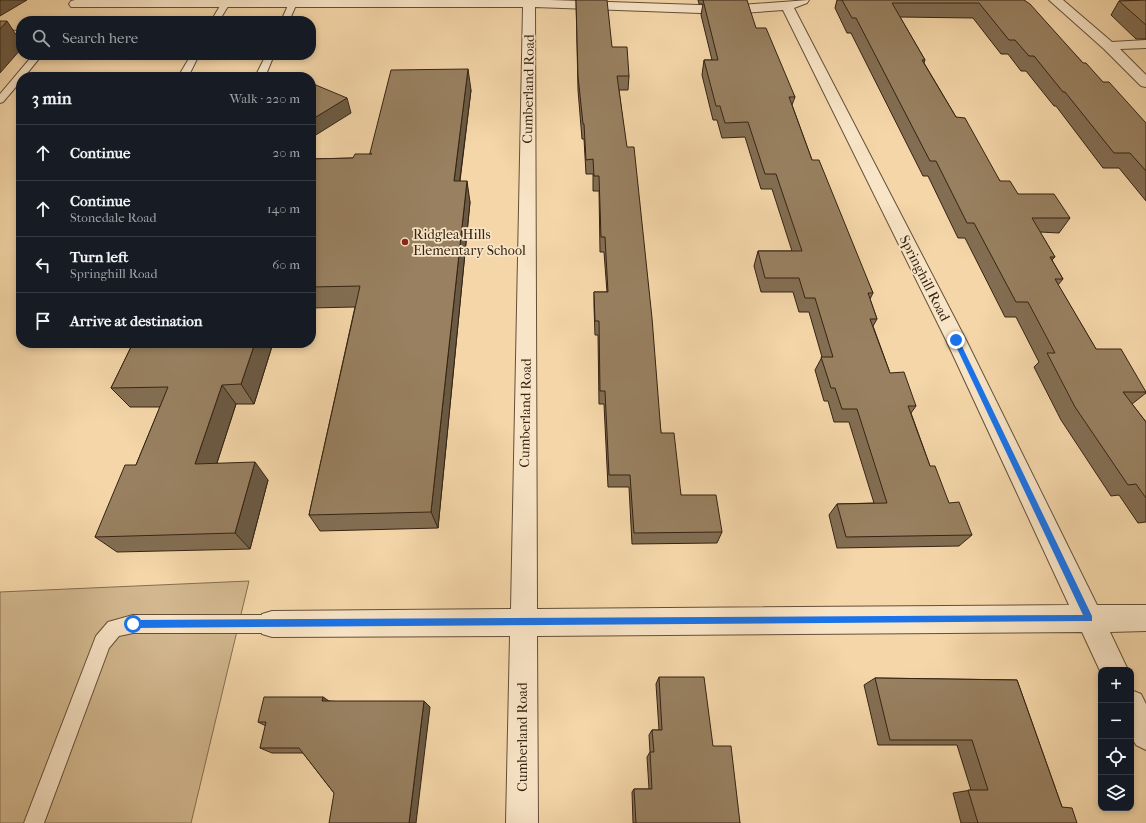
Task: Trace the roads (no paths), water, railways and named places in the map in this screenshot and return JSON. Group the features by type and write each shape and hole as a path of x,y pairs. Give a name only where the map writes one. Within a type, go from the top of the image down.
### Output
{"street":[{"path":"1054,0 1109,46 1146,83"},
{"path":"77,1 529,4 728,10 795,3"},
{"name":"Springhill Road","path":"795,3 1113,667"},
{"name":"Cumberland Road","path":"522,823 529,4"},
{"path":"1109,46 1146,44"},
{"path":"272,624 1146,618"},
{"path":"1134,710 1146,735"}],"lane":[{"path":"218,16 226,3"},
{"path":"287,16 293,3"},
{"path":"0,31 16,34"},
{"path":"24,72 34,60"},
{"path":"186,72 193,60"},
{"path":"262,72 268,60"},
{"path":"0,100 16,81"},
{"path":"34,823 102,642 114,628 133,624 272,624"}],"place":[{"name":"Ridglea Hills Elementary School","path":"405,242"}]}
